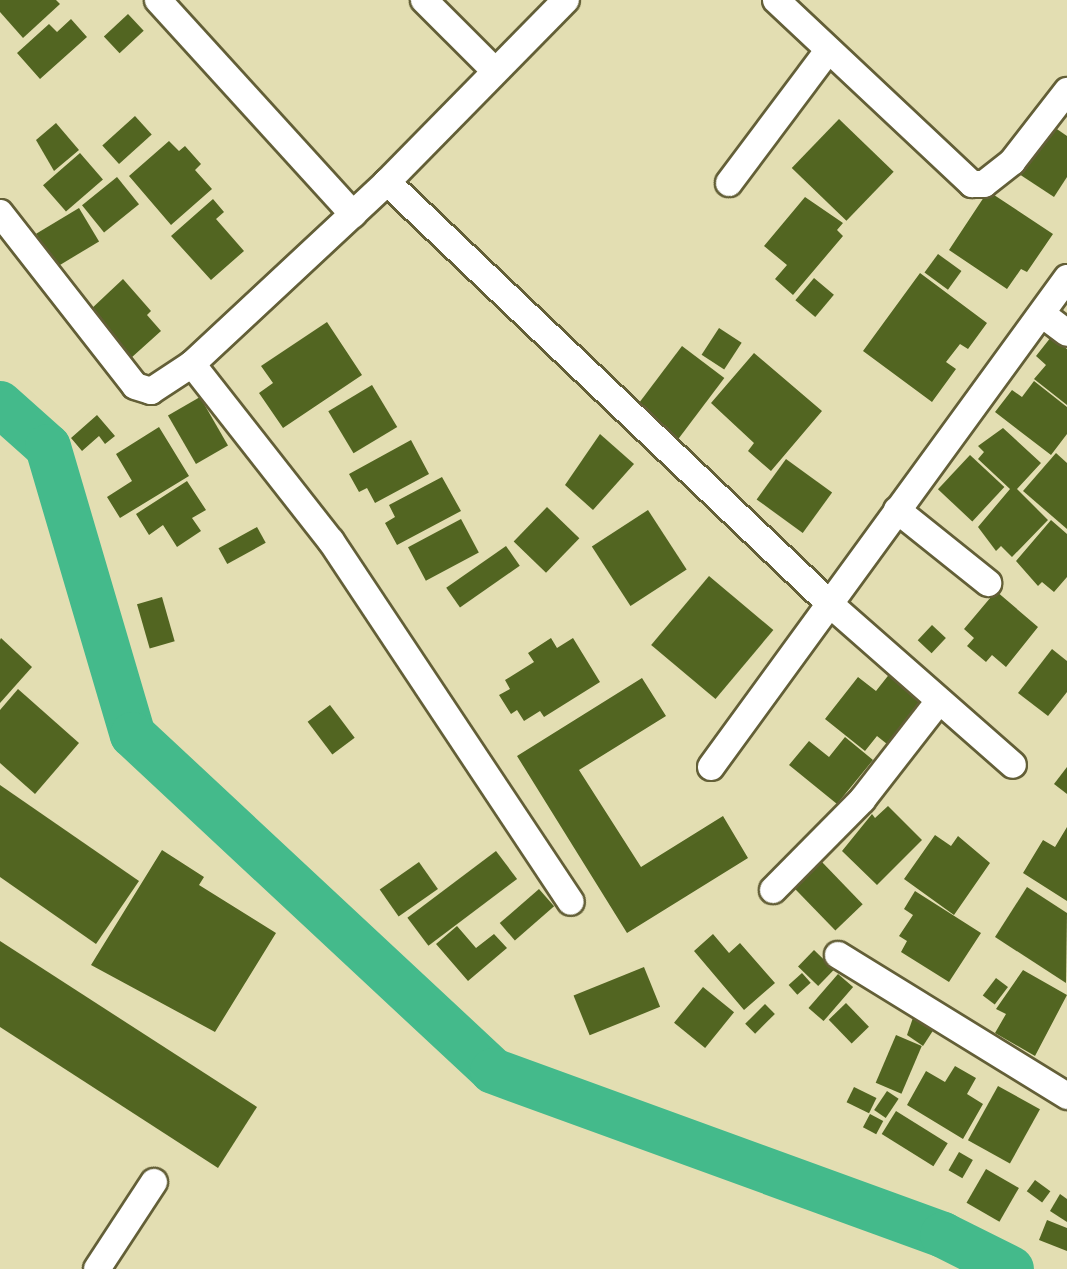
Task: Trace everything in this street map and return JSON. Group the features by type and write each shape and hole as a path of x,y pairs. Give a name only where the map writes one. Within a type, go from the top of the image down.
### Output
{"street":[{"path":"158,0 353,214"},
{"path":"424,0 495,71"},
{"path":"0,213 135,386 151,391 192,363 387,182 566,0"},
{"path":"776,0 827,52 972,184 984,184 1012,162 1067,91"},
{"path":"729,183 827,52"},
{"path":"387,182 831,605 1013,765"},
{"path":"711,768 1067,278"},
{"path":"1042,314 1067,333"},
{"path":"192,363 331,541 571,902"},
{"path":"897,510 988,583"},
{"path":"773,890 862,800 939,701"},
{"path":"838,955 1067,1096"},
{"path":"97,1269 154,1182"}],"building":[{"path":"0,0 56,0 60,4 23,38 0,12"},
{"path":"128,14 144,31 120,53 104,37"},
{"path":"71,19 87,37 40,79 17,53 49,24 57,32"},
{"path":"135,116 152,135 119,164 102,145"},
{"path":"839,119 894,172 846,221 792,168"},
{"path":"56,123 79,150 54,171 36,140"},
{"path":"1051,125 1067,136 1067,177 1054,197 1019,174"},
{"path":"169,141 179,151 185,146 201,164 195,170 212,189 171,225 129,176"},
{"path":"80,153 103,179 66,212 43,185"},
{"path":"117,177 139,204 104,233 82,205"},
{"path":"988,191 1053,234 1027,272 1021,269 1007,289 949,250"},
{"path":"805,197 843,223 837,230 843,236 793,295 775,279 787,265 764,246"},
{"path":"213,199 224,212 216,219 244,251 211,280 171,236"},
{"path":"79,208 99,241 56,267 36,234"},
{"path":"938,254 961,271 948,290 924,273"},
{"path":"920,273 987,323 968,349 960,344 946,362 956,369 932,402 863,351"},
{"path":"814,278 834,295 815,317 795,300"},
{"path":"123,279 151,311 147,315 161,331 131,358 89,311"},
{"path":"327,322 362,375 283,428 259,393 273,383 261,366"},
{"path":"719,328 742,343 724,370 702,355"},
{"path":"1051,337 1067,349 1067,405 1034,379 1046,365 1036,356"},
{"path":"682,346 724,378 677,440 635,408"},
{"path":"754,353 822,411 771,471 748,451 754,443 711,403"},
{"path":"1034,381 1067,407 1067,434 1051,455 995,412 1012,390 1022,397"},
{"path":"372,385 397,427 354,453 328,411"},
{"path":"200,397 228,445 196,464 168,416"},
{"path":"97,415 115,436 105,444 99,436 82,451 71,438"},
{"path":"159,427 189,476 120,518 107,497 132,481 116,454"},
{"path":"1003,428 1041,463 1017,489 1048,520 1012,557 1001,546 996,551 978,527 1010,489 978,459 984,452 978,446"},
{"path":"600,434 634,464 593,510 565,485"},
{"path":"411,440 429,474 375,503 367,488 359,492 349,474"},
{"path":"1056,453 1067,463 1067,529 1023,491"},
{"path":"970,455 1004,487 972,521 938,489"},
{"path":"786,459 832,493 803,533 757,499"},
{"path":"442,477 461,511 397,545 385,523 395,517 389,505"},
{"path":"187,481 206,510 192,518 201,531 177,547 163,525 149,535 136,514"},
{"path":"547,507 579,538 546,573 514,542"},
{"path":"648,510 687,570 630,606 592,546"},
{"path":"461,519 479,553 426,581 408,547"},
{"path":"1051,520 1067,534 1067,577 1054,592 1042,582 1038,586 1016,561"},
{"path":"257,527 266,543 227,564 219,548"},
{"path":"506,546 520,566 460,608 446,588"},
{"path":"709,576 773,630 715,699 651,645"},
{"path":"996,591 1038,627 1006,667 992,655 986,662 967,646 974,638 964,629"},
{"path":"162,597 175,641 150,648 137,604"},
{"path":"932,625 946,638 932,653 918,640"},
{"path":"1,638 32,667 0,703 0,640"},
{"path":"551,638 557,648 573,638 600,682 544,717 540,711 524,721 517,710 511,714 499,695 510,689 505,680 534,662 528,653"},
{"path":"1052,649 1067,661 1067,692 1048,716 1018,693"},
{"path":"891,672 924,698 887,744 877,736 865,751 825,719 858,677 876,691"},
{"path":"642,678 666,716 579,770 641,867 723,816 748,858 627,933 517,756"},
{"path":"18,689 79,743 35,794 0,763 0,710"},
{"path":"330,705 355,738 332,755 308,722"},
{"path":"845,737 873,760 837,804 789,765 809,741 829,757"},
{"path":"1067,767 1067,794 1054,784"},
{"path":"0,785 139,881 96,944 0,877"},
{"path":"888,806 922,840 877,885 842,851 872,814 875,818"},
{"path":"1067,827 1067,901 1023,873 1043,840 1055,847"},
{"path":"935,835 951,846 958,836 990,863 954,915 904,879"},
{"path":"162,850 204,877 199,885 276,933 215,1032 91,965"},
{"path":"496,851 517,879 428,946 407,918"},
{"path":"821,861 863,904 835,931 794,887"},
{"path":"419,862 438,889 399,917 380,890"},
{"path":"1027,887 1067,913 1066,983 995,937"},
{"path":"539,889 554,906 515,940 500,923"},
{"path":"915,891 981,933 949,982 901,952 907,941 899,936 913,915 904,909"},
{"path":"457,926 476,948 494,934 507,948 468,981 436,944"},
{"path":"713,934 729,953 740,943 775,983 744,1010 694,951"},
{"path":"0,941 257,1107 218,1168 0,1027"},
{"path":"814,950 834,969 818,986 798,967"},
{"path":"644,967 660,1007 590,1035 574,995"},
{"path":"1023,970 1067,995 1035,1056 995,1033 1006,1014 996,1009"},
{"path":"802,973 811,983 797,995 789,985"},
{"path":"838,974 853,987 824,1021 808,1008"},
{"path":"996,978 1008,987 995,1005 983,996"},
{"path":"703,987 734,1012 705,1048 674,1023"},
{"path":"846,1003 869,1027 852,1043 829,1020"},
{"path":"765,1004 775,1014 755,1034 745,1024"},
{"path":"915,1012 936,1026 923,1046 907,1035"},
{"path":"896,1035 922,1046 901,1094 876,1083"},
{"path":"955,1066 976,1078 967,1094 983,1104 963,1139 907,1105 926,1071 945,1082"},
{"path":"998,1086 1040,1109 1010,1163 968,1140"},
{"path":"854,1087 876,1098 869,1113 847,1102"},
{"path":"887,1091 899,1099 886,1118 874,1110"},
{"path":"896,1111 948,1143 933,1166 882,1134"},
{"path":"870,1114 883,1121 876,1134 863,1127"},
{"path":"959,1152 973,1160 962,1178 948,1170"},
{"path":"986,1169 1019,1188 999,1222 966,1203"},
{"path":"1035,1180 1050,1191 1042,1202 1027,1191"},
{"path":"1060,1194 1067,1199 1067,1222 1050,1211"},
{"path":"1047,1220 1067,1228 1067,1251 1039,1240"}],"waterway":[{"path":"0,404 48,447 133,735 493,1071 943,1235 1011,1269"}]}
